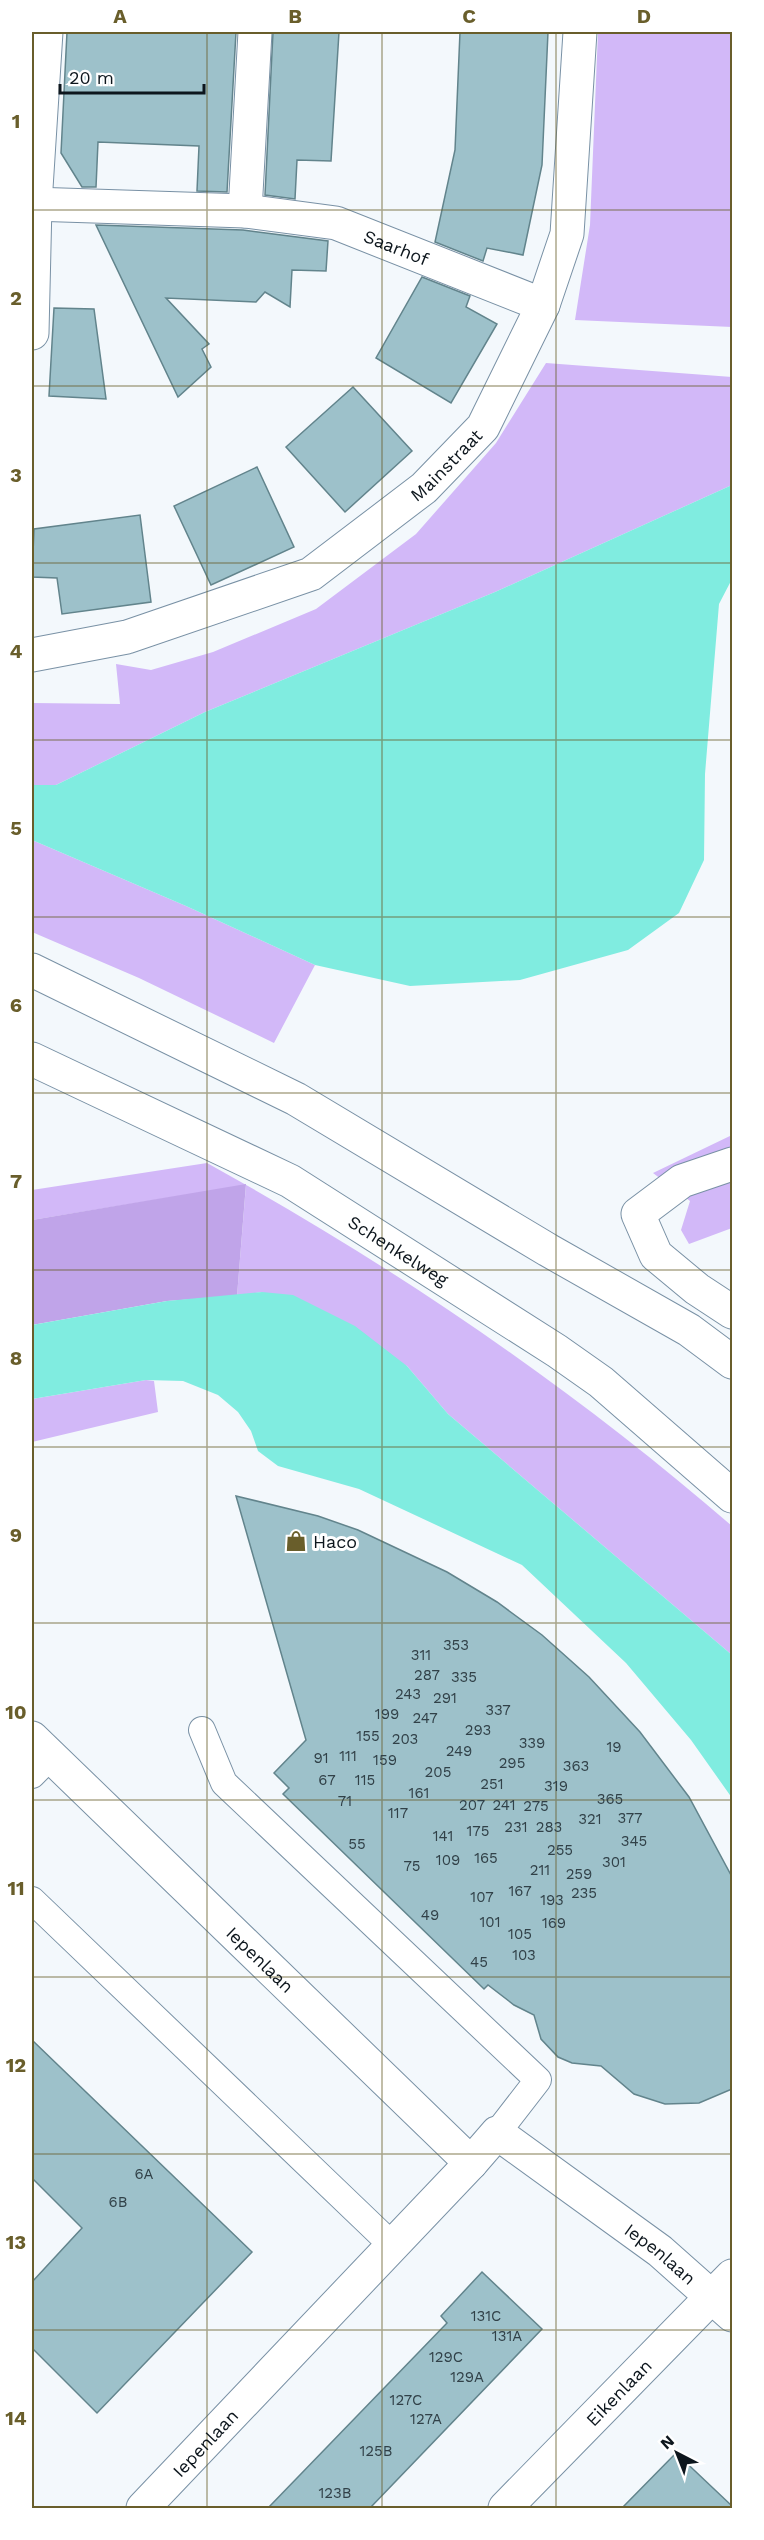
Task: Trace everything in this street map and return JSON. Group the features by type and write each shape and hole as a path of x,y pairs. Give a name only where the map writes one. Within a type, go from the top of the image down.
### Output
{"street":[{"path":"32,333 33,204 46,32"},
{"path":"245,211 255,32"},
{"name":"Mainstraat","path":"32,655 127,637 310,574 424,488 483,427 543,305 567,234 580,32"},
{"name":"Saarhof","path":"33,204 245,211 336,223 543,305"},
{"path":"32,970 296,1099 548,1250 689,1330 732,1362"},
{"name":"Schenkelweg","path":"32,1059 290,1181 557,1351 601,1382 732,1496"},
{"path":"732,1164 682,1181 639,1214 656,1255 697,1289 732,1312"},
{"name":"Iepenlaan","path":"38,1757 471,2163"},
{"name":"Iepenlaan","path":"143,2508 393,2246 497,2133 726,2296"},
{"name":"Eikenlaan","path":"505,2508 726,2296"}],"lane":[{"name":"Iepenlaan","path":"202,1730 224,1783 538,2080 497,2133"},
{"path":"32,1900 393,2246"}],"shaded area":[{"path":"598,32 732,32 732,327 575,320 590,225"},
{"path":"546,363 732,377 732,485 495,592 205,712 56,785 32,785 32,703 120,704 116,664 151,670 213,652 316,609 416,534 496,443"},
{"path":"732,485 732,579 719,604 705,774 704,860 679,913 628,950 520,980 410,986 315,965 186,906 32,840 32,785 56,785 205,712 495,592"},
{"path":"32,840 186,906 315,965 274,1043 139,978 32,932"},
{"path":"732,1135 732,1228 689,1244 681,1230 690,1201 653,1173"},
{"path":"207,1163 246,1185 32,1220 32,1190"},
{"path":"246,1184 237,1296 167,1301 32,1325 32,1220"},
{"path":"246,1185 413,1286 479,1331 608,1425 732,1526 732,1655 448,1414 407,1366 262,1292 237,1296"},
{"path":"262,1292 293,1295 355,1326 407,1366 448,1414 732,1655 732,1798 691,1740 626,1663 522,1565 359,1489 278,1466 258,1451 251,1431 238,1412 218,1395 183,1381 146,1380 32,1399 32,1325 167,1301"},
{"path":"146,1380 154,1381 158,1412 32,1442 32,1399"}],"building":[{"path":"67,32 236,32 227,192 197,191 199,146 98,142 96,187 82,187 61,153"},
{"path":"273,32 339,32 331,161 297,160 295,199 265,195"},
{"path":"460,32 548,32 542,165 523,255 487,248 483,261 435,242 455,150"},
{"path":"96,225 243,230 328,241 326,271 292,270 290,307 265,292 256,302 166,298 209,344 202,349 211,367 178,397"},
{"path":"422,277 470,296 466,307 497,324 451,403 376,358"},
{"path":"54,308 94,309 106,399 49,396"},
{"path":"353,387 412,451 345,512 286,447"},
{"path":"257,467 294,547 211,585 174,506"},
{"path":"140,515 151,602 62,614 57,578 32,577 34,529"},
{"path":"236,1496 318,1516 358,1530 447,1572 497,1602 542,1635 589,1677 640,1732 689,1797 732,1877 732,2089 699,2103 665,2104 634,2094 601,2066 572,2063 558,2057 541,2039 534,2015 514,2005 488,1985 484,1989 283,1794 289,1788 274,1773 306,1740"},
{"path":"32,2040 252,2252 97,2413 32,2348 32,2282 82,2228 32,2178"},
{"path":"482,2272 542,2329 370,2508 268,2508 447,2323 441,2316"},
{"path":"676,2453 732,2506 732,2508 622,2508"}],"place":[{"name":"Haco","path":"296,1541"}]}
